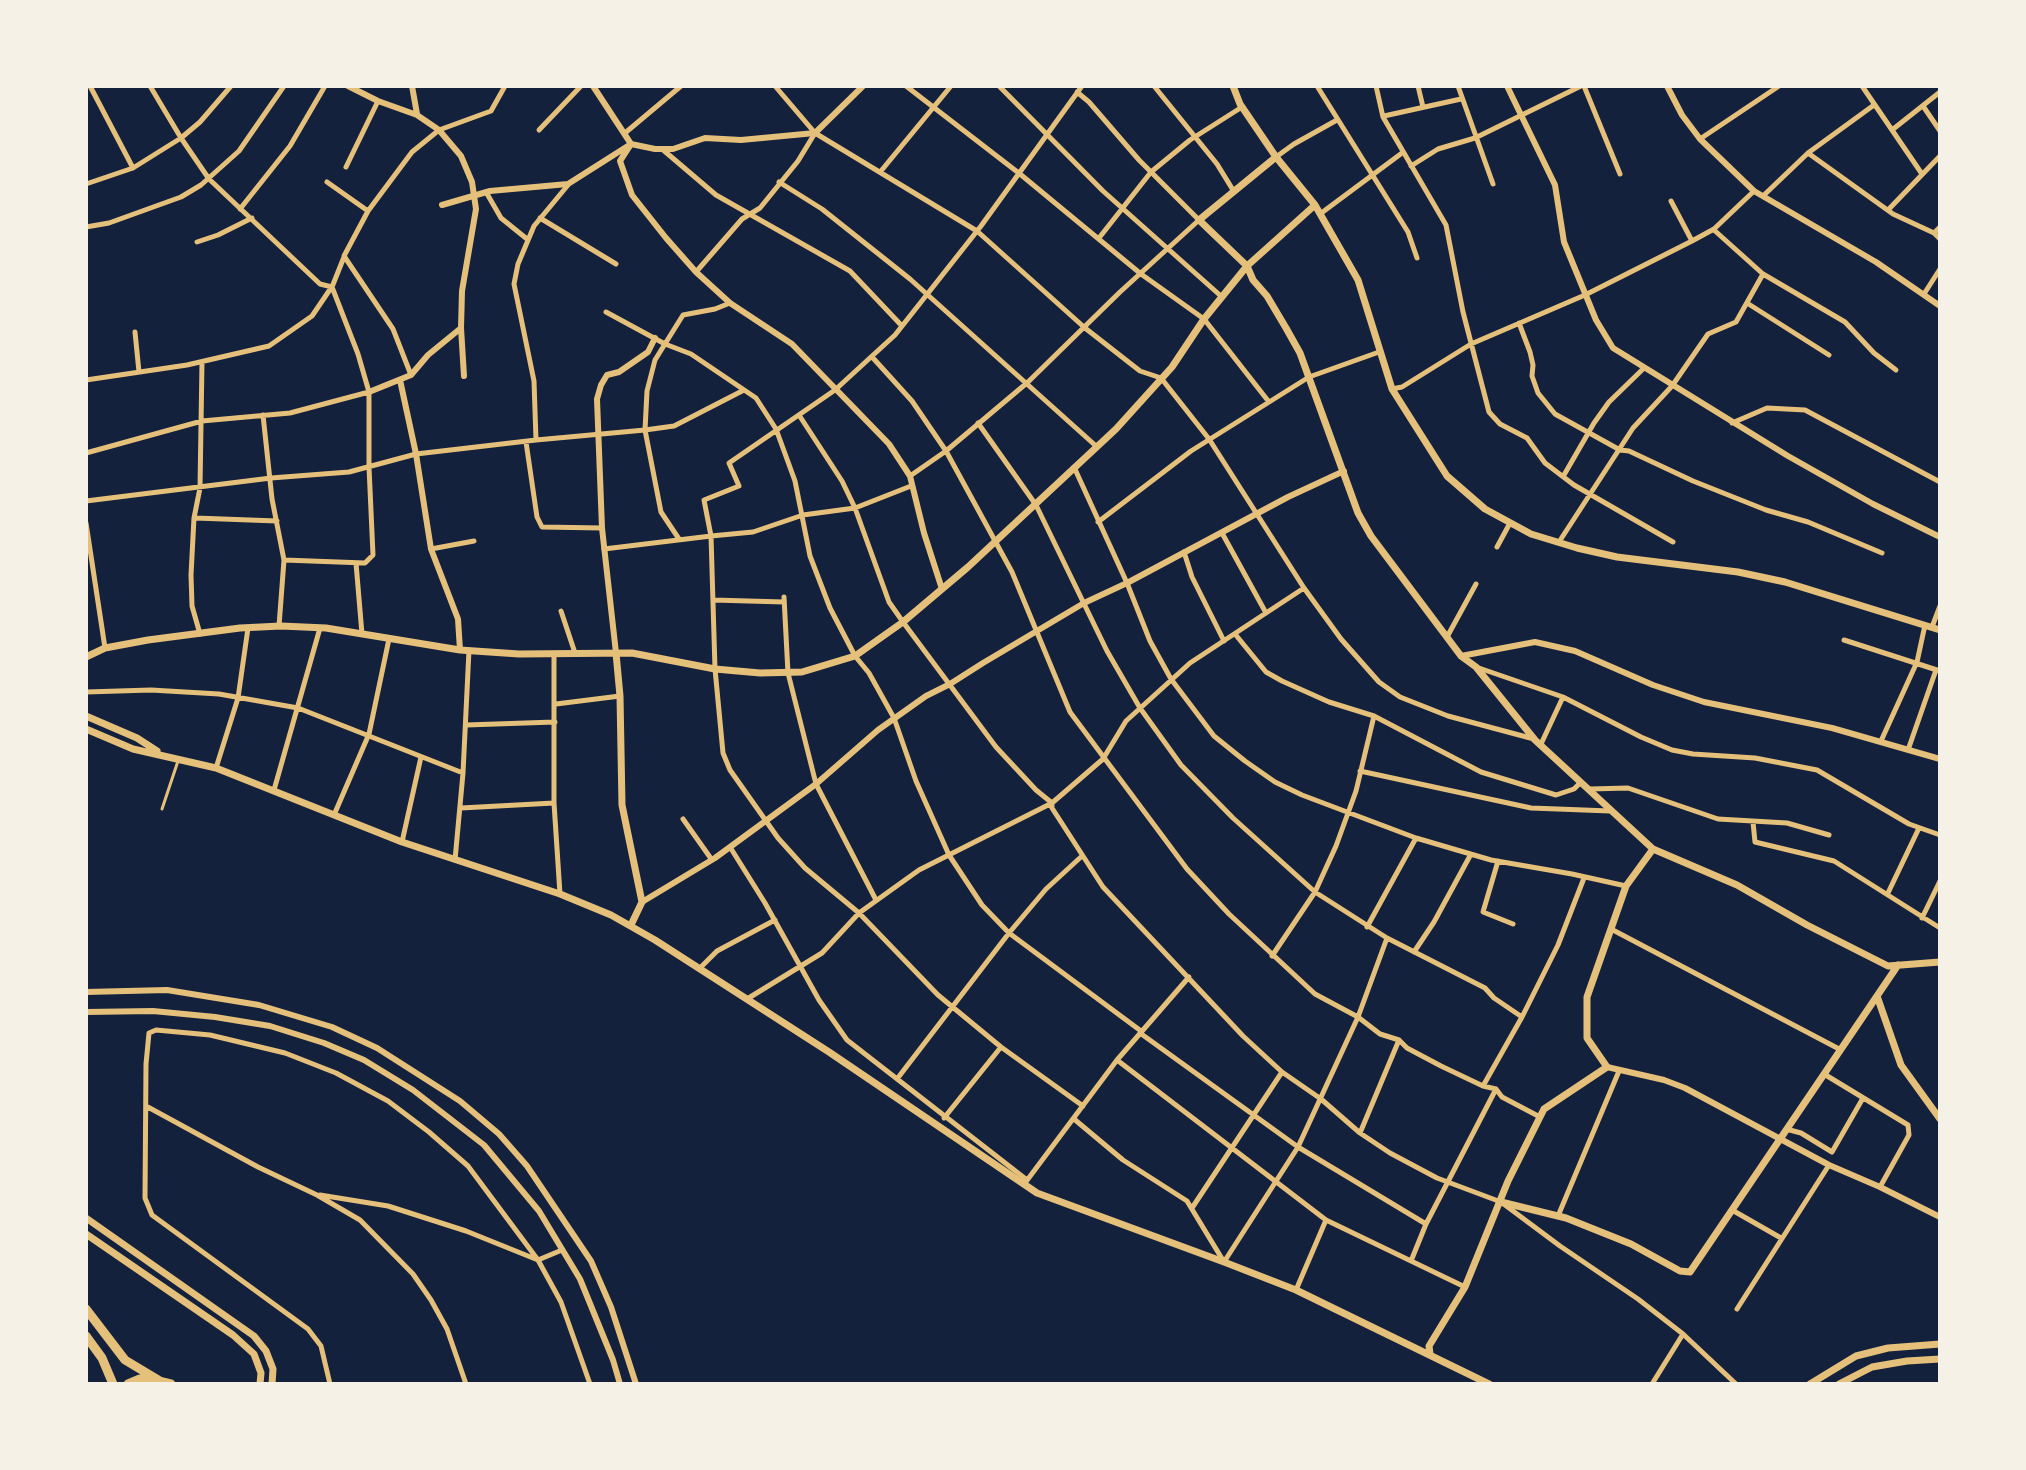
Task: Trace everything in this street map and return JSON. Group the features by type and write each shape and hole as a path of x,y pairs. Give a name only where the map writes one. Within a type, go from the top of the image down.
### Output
{"highway":[{"path":"86,1309 125,1360 160,1381"},
{"path":"86,1336 102,1358 113,1384"},
{"path":"128,1384 140,1379 171,1384"}],"main road":[{"path":"1233,86 1242,107 1276,157 1315,205 1358,280 1392,389 1447,476 1485,509 1531,534 1559,542 1617,557 1738,572 1785,582 1932,627"},
{"path":"1276,157 1199,220 1247,266 1253,280 1267,296 1293,340 1309,377 1358,513 1371,536 1461,656 1476,667 1538,742 1653,849 1737,885 1888,966 1940,962"},
{"path":"88,654 105,648 279,626 320,628 464,650 647,654 715,669 788,673 802,672 855,656 942,589 1116,429 1161,378 1247,266 1315,205"},
{"path":"616,653 622,805 642,902 631,925"},
{"path":"86,716 137,738 162,755"},
{"path":"86,729 133,749 216,768 402,842 560,894 631,925 860,1072 1025,1183 1078,1209 1296,1290 1489,1384"},
{"path":"1430,1354 1429,1346 1465,1287 1508,1181 1544,1109 1607,1067 1587,1038 1587,997 1626,886 1653,849"},
{"path":"1501,1202 1558,1216 1631,1244 1680,1271 1690,1272 1898,965"},
{"path":"1877,996 1901,1065 1940,1119"},
{"path":"86,1218 254,1336 266,1351 273,1369 272,1384"},
{"path":"86,1234 233,1335 254,1354 261,1373 260,1384"},
{"path":"1810,1384 1856,1356 1888,1348 1940,1344"},
{"path":"1839,1384 1872,1367 1940,1359"}],"street":[{"path":"90,86 133,168"},
{"path":"150,86 209,179 320,284 332,287"},
{"path":"86,184 133,168 181,138 200,122 231,86"},
{"path":"86,227 109,223 181,197 209,179 239,151 284,86"},
{"path":"240,209 290,146 325,86"},
{"path":"348,86 417,115 439,130 461,156 476,195 474,228 462,291 464,376"},
{"path":"412,86 417,115"},
{"path":"86,380 202,362 244,353 278,340 312,316 332,287 344,256 368,211 412,152 439,130 491,111 505,86"},
{"path":"539,130 581,86"},
{"path":"593,86 631,144"},
{"path":"625,133 681,86"},
{"path":"775,86 815,133 977,231 1085,328 1140,371 1161,378 1209,439 1304,588 1379,682 1400,697 1448,716 1538,742 1563,697"},
{"path":"696,272 729,233 760,208 798,161 815,133 863,86"},
{"path":"906,86 1020,174 1141,274 1204,319 1269,402"},
{"path":"880,172 951,86"},
{"path":"999,86 1122,209 1222,297"},
{"path":"1082,86 977,231 873,358 835,390 729,463 739,486 704,500 711,536 715,669 723,753 730,770 765,820 805,868 859,913 952,1006 1001,1047 1083,1106"},
{"path":"1154,86 1217,164 1233,190"},
{"path":"1317,86 1408,232 1417,258"},
{"path":"1376,86 1383,117 1446,225 1489,412 1500,424 1527,438 1545,463 1591,495 1673,542"},
{"path":"1418,86 1423,107"},
{"path":"1458,86 1493,184"},
{"path":"1507,86 1555,185 1564,242 1596,320 1613,348 1832,481 1940,537"},
{"path":"1411,166 1438,149 1475,138 1582,86 1620,174"},
{"path":"1667,86 1682,115 1700,139 1754,191 1940,306"},
{"path":"1700,139 1779,86"},
{"path":"1862,86 1922,174"},
{"path":"910,476 946,451 1028,382 1199,220 1077,92"},
{"path":"1892,130 1940,92"},
{"path":"1383,117 1461,99"},
{"path":"346,167 378,101"},
{"path":"1763,196 1808,153 1874,105"},
{"path":"1923,106 1940,131"},
{"path":"1099,238 1151,172 1194,138 1242,107"},
{"path":"1276,157 1337,120"},
{"path":"536,440 534,381 514,284 527,239 568,184 631,144 673,149 705,138 741,140 815,133"},
{"path":"631,144 620,161 632,195 696,272 730,303 792,344 889,444 910,476 942,589"},
{"path":"662,149 716,195 850,271 902,326"},
{"path":"1320,214 1402,153"},
{"path":"1808,153 1888,210 1940,239"},
{"path":"1888,210 1940,156"},
{"path":"327,182 368,211"},
{"path":"779,182 822,209 927,294 1096,446"},
{"path":"442,205 486,192 568,184"},
{"path":"1392,389 1402,387 1471,344 1585,295 1714,229 1754,191"},
{"path":"486,192 501,218 527,239"},
{"path":"1671,201 1692,241"},
{"path":"197,242 252,218"},
{"path":"540,218 616,264"},
{"path":"1934,233 1940,227"},
{"path":"1714,229 1763,274 1845,322 1874,353 1896,370"},
{"path":"344,256 393,329 411,375"},
{"path":"1924,294 1940,269"},
{"path":"1559,542 1633,428 1672,386 1708,334 1736,322 1763,274"},
{"path":"284,560 365,563 373,555 369,392 332,287"},
{"path":"679,539 661,512 645,430 647,391 655,360 683,315 730,303"},
{"path":"1747,303 1829,355"},
{"path":"606,312 665,344 691,354 756,398 776,429 795,481 810,556 830,608 855,656 869,673 894,718 916,781 949,855 982,905 1009,933 1251,1115 1426,1224"},
{"path":"1519,323 1530,352 1532,376 1538,393 1555,414 1620,450 1629,451 1737,499 1808,522 1882,553"},
{"path":"86,453 202,421 290,413 369,392 411,375 428,355 461,328"},
{"path":"135,332 139,372"},
{"path":"616,653 602,528 597,399 607,375 619,372 648,352 655,338"},
{"path":"1098,522 1209,439 1309,377 1379,352"},
{"path":"873,358 912,401 946,451 1012,572 1070,712 1187,869 1272,956 1315,994 1358,1017 1380,1034 1399,1040 1407,1048 1483,1086 1496,1089 1502,1097 1540,1117"},
{"path":"200,635 192,606 194,518 200,488 202,362"},
{"path":"1564,475 1609,402 1643,369"},
{"path":"400,380 431,549 458,619 464,650 466,725 455,860"},
{"path":"86,501 271,478 349,472 416,454 674,426 744,390"},
{"path":"1732,423 1767,408 1805,410 1940,482"},
{"path":"263,415 272,499 284,560 279,626"},
{"path":"799,415 842,481 889,602 903,622 996,747 1052,803 1052,808 1082,856 1121,907 1243,1036 1282,1072 1390,1153 1447,1182 1501,1202 1638,1299 1683,1334 1736,1384"},
{"path":"978,423 1036,505 1107,651 1140,708 1181,765 1233,818 1315,892 1367,927 1485,988 1522,1017"},
{"path":"526,442 537,517 542,527 602,528"},
{"path":"1074,467 1150,641 1171,679 1214,736 1245,761 1275,782 1348,814 1416,838 1498,861 1626,886"},
{"path":"642,902 730,847 816,784 894,718 926,696 1084,603 1344,471"},
{"path":"604,549 753,532 803,515 855,508 911,486"},
{"path":"194,518 277,521"},
{"path":"86,523 105,648"},
{"path":"1497,547 1510,523"},
{"path":"1222,533 1266,613"},
{"path":"431,549 474,541"},
{"path":"1184,552 1192,577 1224,641"},
{"path":"356,563 362,634"},
{"path":"1447,637 1476,584"},
{"path":"747,1000 822,953 859,913 919,870 1052,803 1103,759 1126,721 1171,679 1190,663 1304,588"},
{"path":"713,600 784,600 788,673 816,784 876,900"},
{"path":"1881,741 1940,606"},
{"path":"561,611 576,654"},
{"path":"216,768 238,698 248,628"},
{"path":"274,790 320,628"},
{"path":"1235,634 1266,672 1282,681 1329,702 1374,716 1481,772 1556,795 1574,789 1580,783"},
{"path":"333,816 369,734 389,639"},
{"path":"1844,640 1938,670 1908,750"},
{"path":"1461,656 1535,642 1575,651 1653,685 1704,702 1832,728 1940,759"},
{"path":"554,654 554,803 560,894"},
{"path":"1476,667 1563,697 1672,750 1755,758 1817,770 1919,828 1940,835"},
{"path":"86,692 151,690 238,698 298,708 463,773"},
{"path":"556,704 620,696"},
{"path":"1272,956 1315,892 1348,814 1374,716"},
{"path":"466,725 555,722"},
{"path":"402,842 421,757"},
{"path":"1360,771 1531,808 1611,811"},
{"path":"1590,789 1628,788 1718,819 1787,823 1829,835"},
{"path":"461,808 554,803"},
{"path":"683,819 712,860"},
{"path":"1753,822 1755,842 1834,861 1940,928"},
{"path":"1888,893 1919,828"},
{"path":"1367,927 1416,838"},
{"path":"730,847 819,1000 847,1040 1025,1183 1117,1060 1189,977"},
{"path":"1414,952 1471,854"},
{"path":"897,1079 1009,933 1046,889 1082,856"},
{"path":"1498,861 1483,912 1513,924"},
{"path":"1483,1086 1558,945 1584,878"},
{"path":"1922,918 1940,882"},
{"path":"699,969 717,951 775,920"},
{"path":"1611,929 1841,1050"},
{"path":"1074,1119 1123,1160 1187,1201 1224,1262 1298,1147 1358,1017 1387,938"},
{"path":"86,992 167,990 246,1002 286,1013 332,1027 377,1048 460,1101 499,1134 527,1166 591,1261 611,1307 636,1384"},
{"path":"86,1012 153,1011 270,1026 364,1060 413,1090 484,1145 539,1211 590,1302 620,1384"},
{"path":"330,1384 321,1346 308,1329 152,1215 145,1198 149,1033 156,1030 210,1035 285,1053 336,1073 375,1094 429,1132 468,1166 538,1260 561,1302 590,1384"},
{"path":"1360,1133 1399,1040"},
{"path":"944,1118 1001,1047"},
{"path":"1117,1060 1326,1220 1465,1287"},
{"path":"1607,1067 1685,1088 1829,1165 1940,1217"},
{"path":"1558,1216 1619,1071"},
{"path":"1192,1208 1282,1072"},
{"path":"1824,1074 1908,1125 1909,1135 1880,1187"},
{"path":"1411,1261 1426,1224 1496,1089"},
{"path":"1786,1129 1801,1133 1832,1152 1863,1098"},
{"path":"146,1106 360,1220 413,1274 447,1329 466,1384"},
{"path":"1737,1309 1829,1165"},
{"path":"317,1195 388,1206 466,1231 538,1260 562,1250"},
{"path":"1731,1210 1781,1238"},
{"path":"1296,1290 1326,1220"},
{"path":"1652,1384 1683,1334"}],"lane":[{"path":"162,809 178,761"}]}
